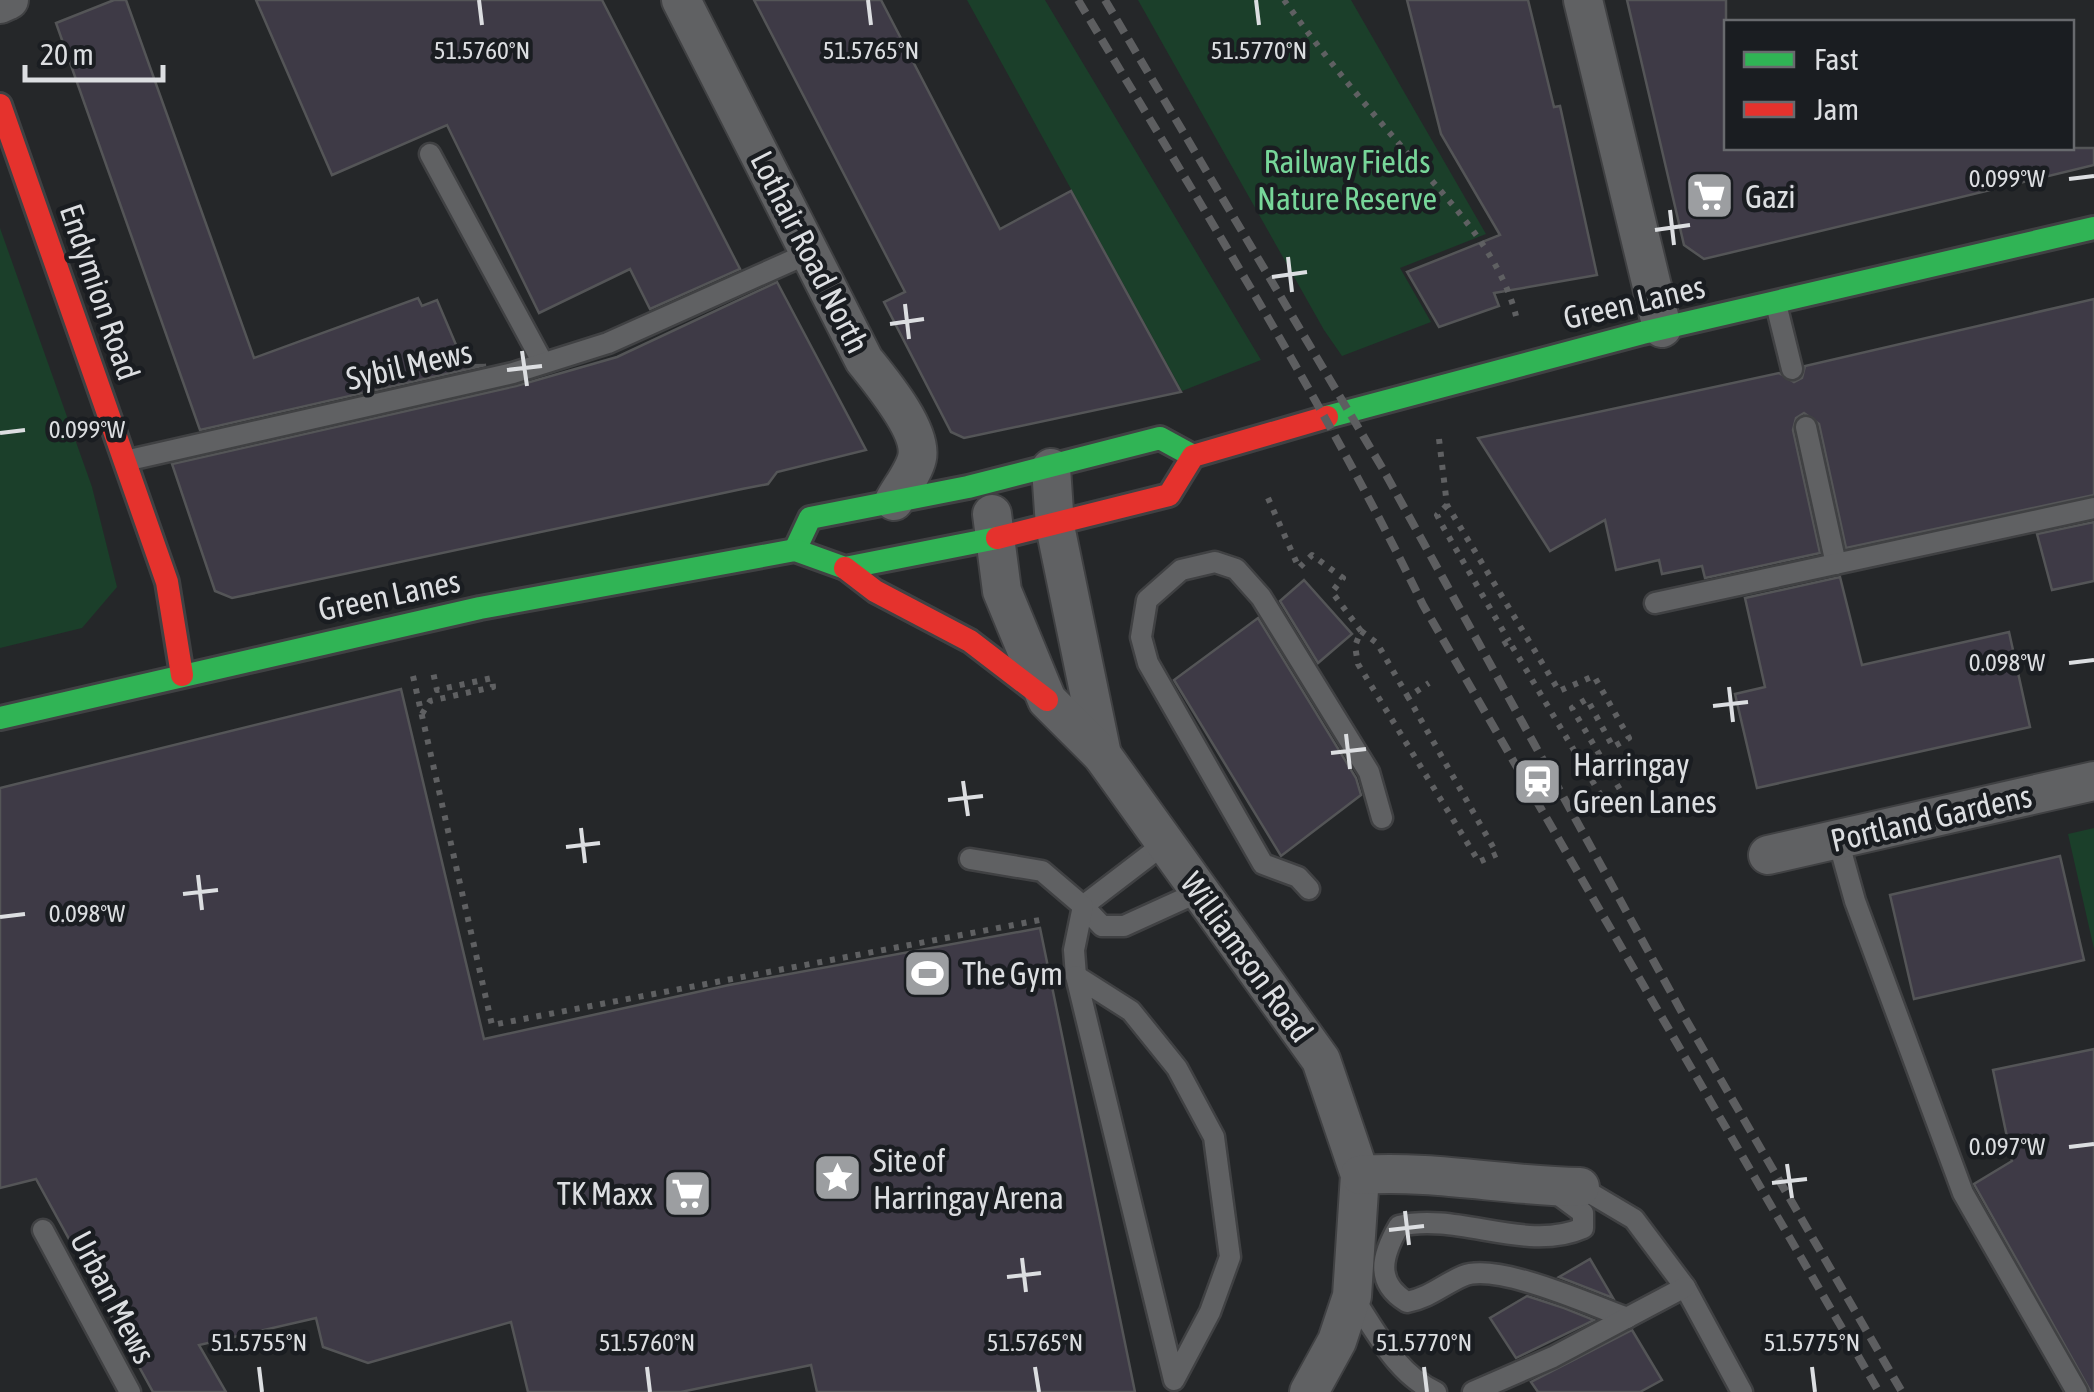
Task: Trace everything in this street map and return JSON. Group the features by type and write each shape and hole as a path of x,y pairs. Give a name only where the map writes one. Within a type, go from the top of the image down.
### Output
{"main road":[{"name":"Endymion Road","path":"0,105 167,582 182,675"},
{"name":"Green Lanes","path":"1193,456 1527,361 2094,228"},
{"path":"845,568 993,540 1169,495 1193,456 1160,438 991,482 810,518 795,550 845,568 875,590 970,641 1048,700"},
{"name":"Green Lanes","path":"0,718 480,608 795,550"}],"street":[{"path":"0,4 8,0"},
{"name":"Lothair Road North","path":"681,0 864,360 889,390 916,441 918,456 894,500"},
{"path":"1584,0 1662,328"},
{"name":"Williamson Road","path":"1051,468 1055,526 1102,755"},
{"name":"Williamson Road","path":"991,482 993,540 1010,621 1048,700 1102,755 1321,1060 1360,1175 1352,1296 1337,1341 1309,1392"},
{"name":"Portland Gardens","path":"1768,855 2094,781"},
{"path":"1360,1175 1418,1172 1505,1186 1562,1187"}],"lane":[{"path":"430,154 543,363"},
{"name":"Sybil Mews","path":"124,461 543,363 608,343 809,253"},
{"path":"1776,303 1792,370"},
{"path":"1806,428 1836,564"},
{"path":"1655,603 2094,508"},
{"path":"1309,889 1298,877 1263,864 1148,662 1142,618 1147,600 1162,584 1181,570 1215,562 1236,568 1261,597 1370,772 1382,818"},
{"path":"1838,840 1855,901 1963,1192 2077,1392"},
{"path":"1164,844 1083,906 1074,950 1076,976 1177,1386"},
{"path":"970,859 1042,870 1102,926 1124,926 1201,891"},
{"path":"1076,976 1132,1011 1177,1068 1214,1138 1230,1258 1177,1386"},
{"path":"1562,1187 1634,1218 1685,1287 1742,1392"},
{"path":"1562,1187 1583,1213 1583,1228 1559,1238 1424,1220 1399,1226 1384,1252 1383,1273 1392,1293 1407,1302 1432,1297 1464,1275 1500,1274 1627,1318"},
{"name":"Urban Mews","path":"43,1230 130,1392"},
{"path":"1473,1392 1685,1287"},
{"path":"1352,1296 1394,1359 1418,1384 1436,1392"}],"path":[{"path":"1284,0 1326,59 1494,262 1510,292 1527,361"},
{"path":"1439,438 1447,505 1559,692 1594,676 1628,738 1613,747 1587,699 1572,708 1622,793 1606,804 1442,525 1437,515 1447,505"},
{"path":"1268,498 1299,568 1312,555 1342,578 1332,592 1361,631 1377,643 1497,854 1479,862 1368,680 1355,646 1361,631"},
{"path":"1498,646 1509,640"},
{"path":"422,715 430,701 493,687 492,678 436,690 433,672"},
{"path":"413,676 492,1025 1049,919 1052,938"},
{"path":"1408,697 1429,683"}],"green space":[{"path":"967,0 1045,0 1261,360 1182,391"},
{"name":"Railway Fields Nature Reserve","path":"1138,0 1351,0 1486,234 1400,268 1431,322 1342,356"},
{"path":"0,228 92,487 117,587 82,628 0,648"},
{"path":"2094,828 2094,949 2068,834"}],"building":[{"path":"114,0 126,0 254,358 418,298 422,306 437,300 459,352 430,366 486,365 200,430 56,23"},
{"path":"256,0 602,0 740,269 650,309 630,269 539,313 447,125 332,175"},
{"path":"754,0 881,0 1000,229 1071,191 1181,392 964,438 951,432 884,302 905,292"},
{"path":"1407,0 1528,0 1554,107 1560,106 1597,275 1494,293 1499,306 1439,327 1407,272 1500,235 1441,134"},
{"path":"1627,0 1726,0 1724,150 2094,148 2094,165 1704,259 1684,245"},
{"path":"777,282 866,450 777,472 768,484 232,598 215,591 172,464 516,386 617,357"},
{"path":"2094,299 2094,495 1846,548 1819,424 1804,413 1796,418 1793,430 1820,553 1705,578 1702,566 1662,574 1659,560 1616,570 1605,520 1550,551 1478,438 1779,373 1794,382 1802,378 1805,366"},
{"path":"2094,522 2094,581 2052,590 2037,534"},
{"path":"1840,577 1862,665 2009,632 2030,727 1757,788 1735,694 1765,687 1745,598"},
{"path":"1304,580 1352,634 1318,663 1280,601"},
{"path":"1258,618 1356,778 1361,795 1281,856 1174,680"},
{"path":"401,689 484,1039 729,985 1040,928 1135,1392 817,1392 811,1365 681,1392 528,1392 511,1322 368,1363 323,1347 316,1318 199,1345 226,1392 153,1392 36,1179 0,1188 0,788"},
{"path":"2060,856 2084,960 1914,999 1890,895"},
{"path":"2094,1049 2091,1392 1974,1184 2012,1161 1993,1070"},
{"path":"1590,1259 1613,1298 1559,1277"},
{"path":"1527,1296 1594,1320 1516,1358 1490,1318"},
{"path":"1632,1330 1662,1380 1640,1392 1538,1392 1531,1382"}],"railway":[{"path":"1078,0 1300,374 1423,605 1879,1392"},
{"path":"1105,0 1384,471 1685,1018 1902,1392"}],"traffic: fast":[{"path":"1327,417 1642,333 2094,228"},
{"path":"795,550 810,518 968,487 1160,438 1193,456"},
{"path":"0,718 480,608 795,550 845,568 997,538"}],"traffic: jam":[{"path":"0,105 167,582 182,675"},
{"path":"997,538 1169,495 1193,456 1327,417"},
{"path":"845,568 875,591 970,641 1047,700"}],"place":[{"name":"Gazi","path":"1710,196"},
{"name":"Harringay Green Lanes","path":"1538,782"},
{"name":"The Gym","path":"927,973"},
{"name":"Site of Harringay Arena","path":"838,1178"},
{"name":"TK Maxx","path":"688,1193"}]}
